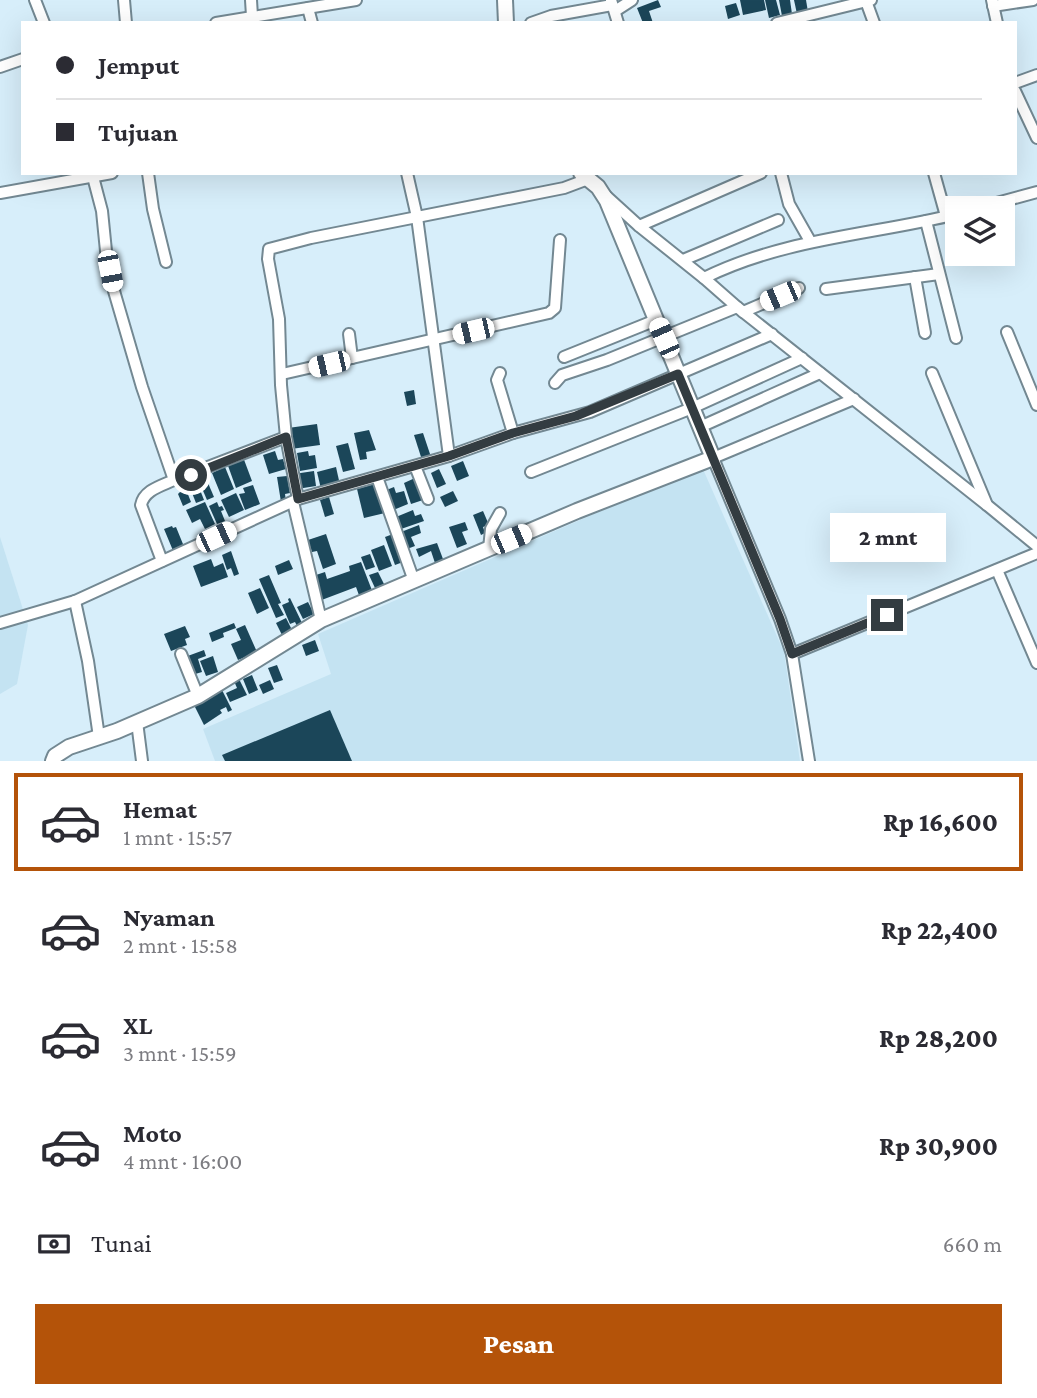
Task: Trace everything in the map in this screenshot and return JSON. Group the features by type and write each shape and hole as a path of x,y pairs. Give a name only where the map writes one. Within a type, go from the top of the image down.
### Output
{"street":[{"path":"35,0 43,21"},
{"path":"124,0 126,21"},
{"path":"251,0 252,16"},
{"path":"226,21 356,0"},
{"path":"505,0 506,21"},
{"path":"537,21 551,16 614,10 632,0"},
{"path":"997,21 993,3 1033,0"},
{"path":"795,21 822,18 869,1 874,21"},
{"path":"308,8 311,21"},
{"path":"0,67 21,59"},
{"path":"1017,82 1037,75"},
{"path":"1017,96 1037,138"},
{"path":"0,193 93,175 102,211 114,291 174,480"},
{"path":"148,175 153,209 166,262"},
{"path":"407,175 417,217 449,456"},
{"path":"639,226 756,175"},
{"path":"782,175 789,204 809,241"},
{"path":"935,175 945,200"},
{"path":"321,620 295,500 286,437 279,318 268,259 269,248 564,188 585,176 639,226 740,309 855,398 1037,546"},
{"path":"1015,198 1037,192"},
{"path":"603,193 620,228 780,619 792,654 808,761"},
{"path":"704,278 809,241 945,216"},
{"path":"683,260 778,220"},
{"path":"926,221 956,338"},
{"path":"282,374 552,312 556,300 560,240"},
{"path":"826,289 940,274"},
{"path":"915,277 925,333"},
{"path":"555,383 562,375 799,288"},
{"path":"564,358 656,320"},
{"path":"1007,332 1037,405"},
{"path":"349,334 352,358"},
{"path":"0,623 75,601 295,500 590,412 772,334"},
{"path":"531,472 692,408 802,358"},
{"path":"500,373 497,380 513,433"},
{"path":"700,427 820,373"},
{"path":"932,373 987,505"},
{"path":"53,761 60,751 198,696 321,620 855,398"},
{"path":"162,561 141,505 142,499 149,492 286,437"},
{"path":"415,466 428,499"},
{"path":"377,477 414,581"},
{"path":"489,549 491,528 500,513"},
{"path":"792,654 1037,554"},
{"path":"997,570 1037,663"},
{"path":"75,601 88,662 99,737"},
{"path":"181,654 198,696"},
{"path":"137,722 142,761"}],"shaded area":[{"path":"702,467 784,652 800,761 215,761 203,729 331,674 318,634"},
{"path":"0,537 28,625 17,684 0,694"}],"building":[{"path":"658,0 661,7 649,11 652,21 642,21 637,8"},
{"path":"740,0 764,0 766,10 743,15"},
{"path":"765,0 776,0 780,15 769,18"},
{"path":"779,0 790,0 792,14 782,16"},
{"path":"794,0 806,0 808,12 797,14"},
{"path":"736,3 740,15 728,19 725,6"},
{"path":"414,390 416,404 407,406 404,392"},
{"path":"317,424 320,445 291,449 288,428"},
{"path":"369,430 376,450 366,452 367,459 360,460 354,433"},
{"path":"423,433 431,457 422,460 414,435"},
{"path":"348,443 355,469 343,472 336,446"},
{"path":"275,451 278,460 283,459 286,469 269,474 263,455"},
{"path":"308,451 309,456 315,455 317,468 300,471 297,453"},
{"path":"243,457 252,481 236,488 227,463"},
{"path":"463,461 469,476 457,481 451,466"},
{"path":"225,467 234,489 221,495 212,473"},
{"path":"336,467 340,485 321,489 317,472"},
{"path":"439,469 446,484 437,488 431,473"},
{"path":"314,471 316,486 297,489 294,474"},
{"path":"205,476 214,497 207,500 198,479"},
{"path":"287,476 290,493 285,494 286,501 281,502 277,477"},
{"path":"195,477 204,500 196,503 187,480"},
{"path":"415,478 423,500 411,504 404,483"},
{"path":"378,483 385,513 364,518 357,489"},
{"path":"253,485 260,504 245,510 239,494 245,493 243,488"},
{"path":"185,487 191,502 183,506 178,494"},
{"path":"394,487 396,493 404,491 408,504 391,511 384,491"},
{"path":"453,491 458,501 445,507 440,497"},
{"path":"236,493 244,510 229,517 221,500"},
{"path":"329,497 334,514 325,517 320,500"},
{"path":"205,502 215,524 205,529 200,519 192,523 186,510"},
{"path":"217,502 224,510 221,511 225,521 217,524 209,506"},
{"path":"413,510 415,516 421,514 424,521 401,529 396,517"},
{"path":"483,511 489,525 483,527 485,533 481,535 473,515"},
{"path":"465,522 468,530 462,532 467,544 457,548 449,527"},
{"path":"419,525 421,533 411,537 415,546 407,549 401,532"},
{"path":"176,527 185,549 174,553 164,529"},
{"path":"326,534 336,564 323,569 317,551 312,552 308,540"},
{"path":"393,534 403,562 395,565 385,537"},
{"path":"437,543 443,559 435,563 431,551 419,557 416,549"},
{"path":"384,545 392,566 379,571 371,550"},
{"path":"231,551 239,574 234,576 231,568 227,570 222,555"},
{"path":"370,554 375,567 366,570 361,557"},
{"path":"211,559 214,567 223,563 228,577 201,587 193,566"},
{"path":"289,560 293,569 278,575 275,566"},
{"path":"361,562 373,593 360,598 356,587 319,601 313,576 325,572 327,579 350,571 349,566"},
{"path":"378,572 384,584 375,588 369,575"},
{"path":"269,575 284,615 276,618 259,579"},
{"path":"260,588 269,608 257,614 248,593"},
{"path":"290,598 303,625 298,628 295,622 290,624 282,605 289,602"},
{"path":"308,602 314,614 303,619 297,607"},
{"path":"286,618 292,630 282,635 276,623"},
{"path":"234,623 236,628 223,633 224,637 212,642 209,633"},
{"path":"245,625 257,652 238,660 231,644 241,640 236,629"},
{"path":"185,626 190,637 185,639 187,645 171,651 164,634"},
{"path":"315,640 319,651 306,656 302,645"},
{"path":"204,650 206,656 198,659 202,672 192,675 185,657"},
{"path":"213,656 218,672 206,676 200,661"},
{"path":"277,665 283,680 274,683 268,668"},
{"path":"252,675 258,690 249,694 243,679"},
{"path":"239,679 247,695 230,702 226,693 237,688 234,681"},
{"path":"270,680 274,689 263,694 259,685"},
{"path":"222,690 232,710 228,712 226,707 220,710 222,713 204,725 194,705"},
{"path":"330,710 352,761 225,761 222,755"}],"route":[{"path":"191,475 286,437 298,499 590,412 678,374 792,654 887,615"}]}
